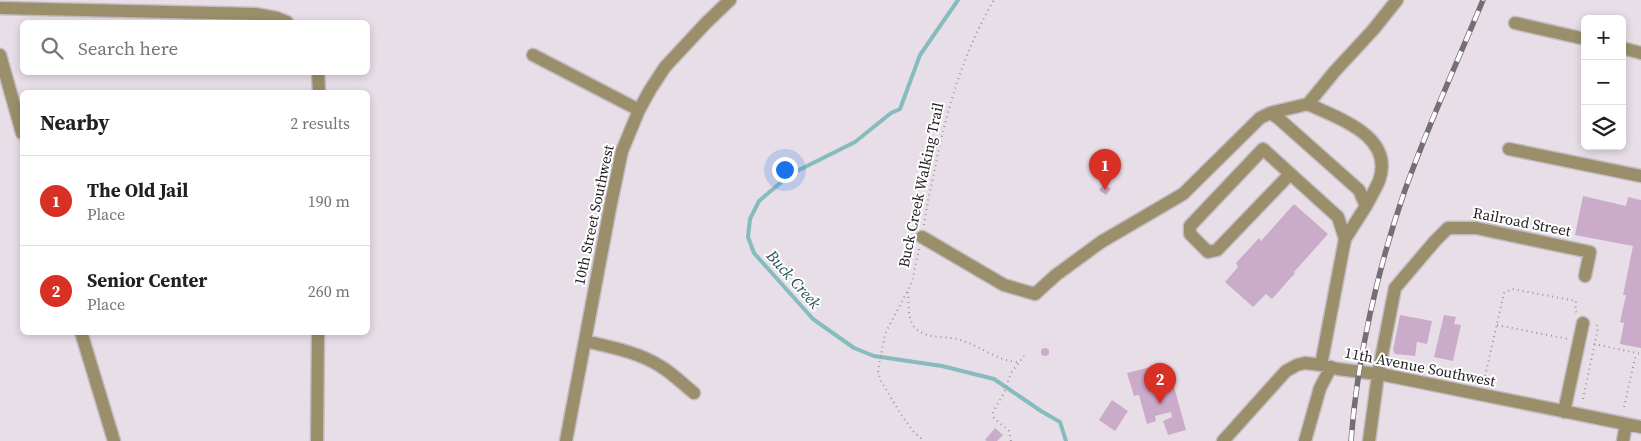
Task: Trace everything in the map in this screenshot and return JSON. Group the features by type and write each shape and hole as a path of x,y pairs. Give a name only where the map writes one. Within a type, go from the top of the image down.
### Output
{"street":[{"name":"10th Street Southwest","path":"566,441 622,151 650,90 666,67 700,29 730,0"},
{"path":"922,237 1004,286 1035,294 1056,275 1101,242 1183,194 1260,118 1270,113 1308,104 1335,71 1374,30 1397,0"},
{"path":"0,8 95,5 255,14 282,20"},
{"path":"1515,23 1581,38"},
{"path":"1626,49 1641,52"},
{"path":"533,54 640,110"},
{"path":"0,55 20,126"},
{"path":"318,75 319,90"},
{"path":"1304,441 1326,366 1345,239 1366,206 1379,180 1381,165 1379,148 1369,137 1354,126 1308,104"},
{"path":"1270,113 1359,190 1366,206"},
{"path":"1290,174 1217,250 1208,252 1190,234 1190,226 1263,149 1338,217 1345,239"},
{"path":"1509,149 1641,176"},
{"name":"Railroad Street","path":"1370,441 1378,374 1395,288 1448,228 1476,228 1590,252 1585,276"},
{"path":"1564,412 1586,317"},
{"path":"83,335 114,441"},
{"path":"317,441 318,335"},
{"path":"585,341 638,355 661,366 694,393"},
{"name":"11th Avenue Southwest","path":"1223,441 1291,367 1305,363 1378,374 1641,427"},
{"path":"1623,441 1626,424"}],"path":[{"name":"Buck Creek Walking Trail","path":"924,441 913,432 889,397 878,371 885,334 908,291 913,275 922,237 931,182 955,85 969,49 994,0"},
{"path":"1484,381 1504,293 1512,289 1576,301 1575,312 1586,317 1598,328 1583,399"},
{"path":"908,291 912,324 917,330 935,338 959,340 1009,362 1018,362"},
{"path":"1624,407 1637,353"},
{"path":"1011,441 1009,431 994,418 993,412 1018,362 1024,356"}],"building":[{"path":"1104,184 1111,189 1106,195 1099,190"},
{"path":"1583,196 1626,206 1628,197 1641,200 1641,348 1620,344 1624,323 1620,322 1626,295 1623,295 1633,246 1575,235"},
{"path":"1294,204 1328,234 1272,299 1266,294 1253,307 1225,282 1238,267 1236,263 1259,238 1261,241"},
{"path":"1400,315 1432,321 1427,344 1417,342 1415,356 1395,354 1393,350"},
{"path":"1444,315 1456,317 1454,324 1461,325 1453,361 1434,357"},
{"path":"1045,348 1049,352 1045,356 1041,352"},
{"path":"1162,364 1166,377 1171,376 1186,430 1168,435 1163,421 1172,417 1171,412 1155,416 1156,421 1147,424 1139,395 1134,396 1127,373"},
{"path":"1112,400 1128,411 1115,431 1099,420"},
{"path":"995,428 1003,435 997,441 985,440"}],"waterway":[{"name":"Buck Creek","path":"958,0 920,55 900,109 891,113 855,142 791,174 759,201 750,219 748,237 754,253 813,319 854,348 874,356 942,366 994,379 1060,422 1066,441"}],"railway":[{"path":"1351,441 1358,378 1370,314 1386,250 1423,142 1483,0"}],"place":[{"name":"The Old Jail","path":"1105,190"},
{"name":"Senior Center","path":"1160,404"}]}
